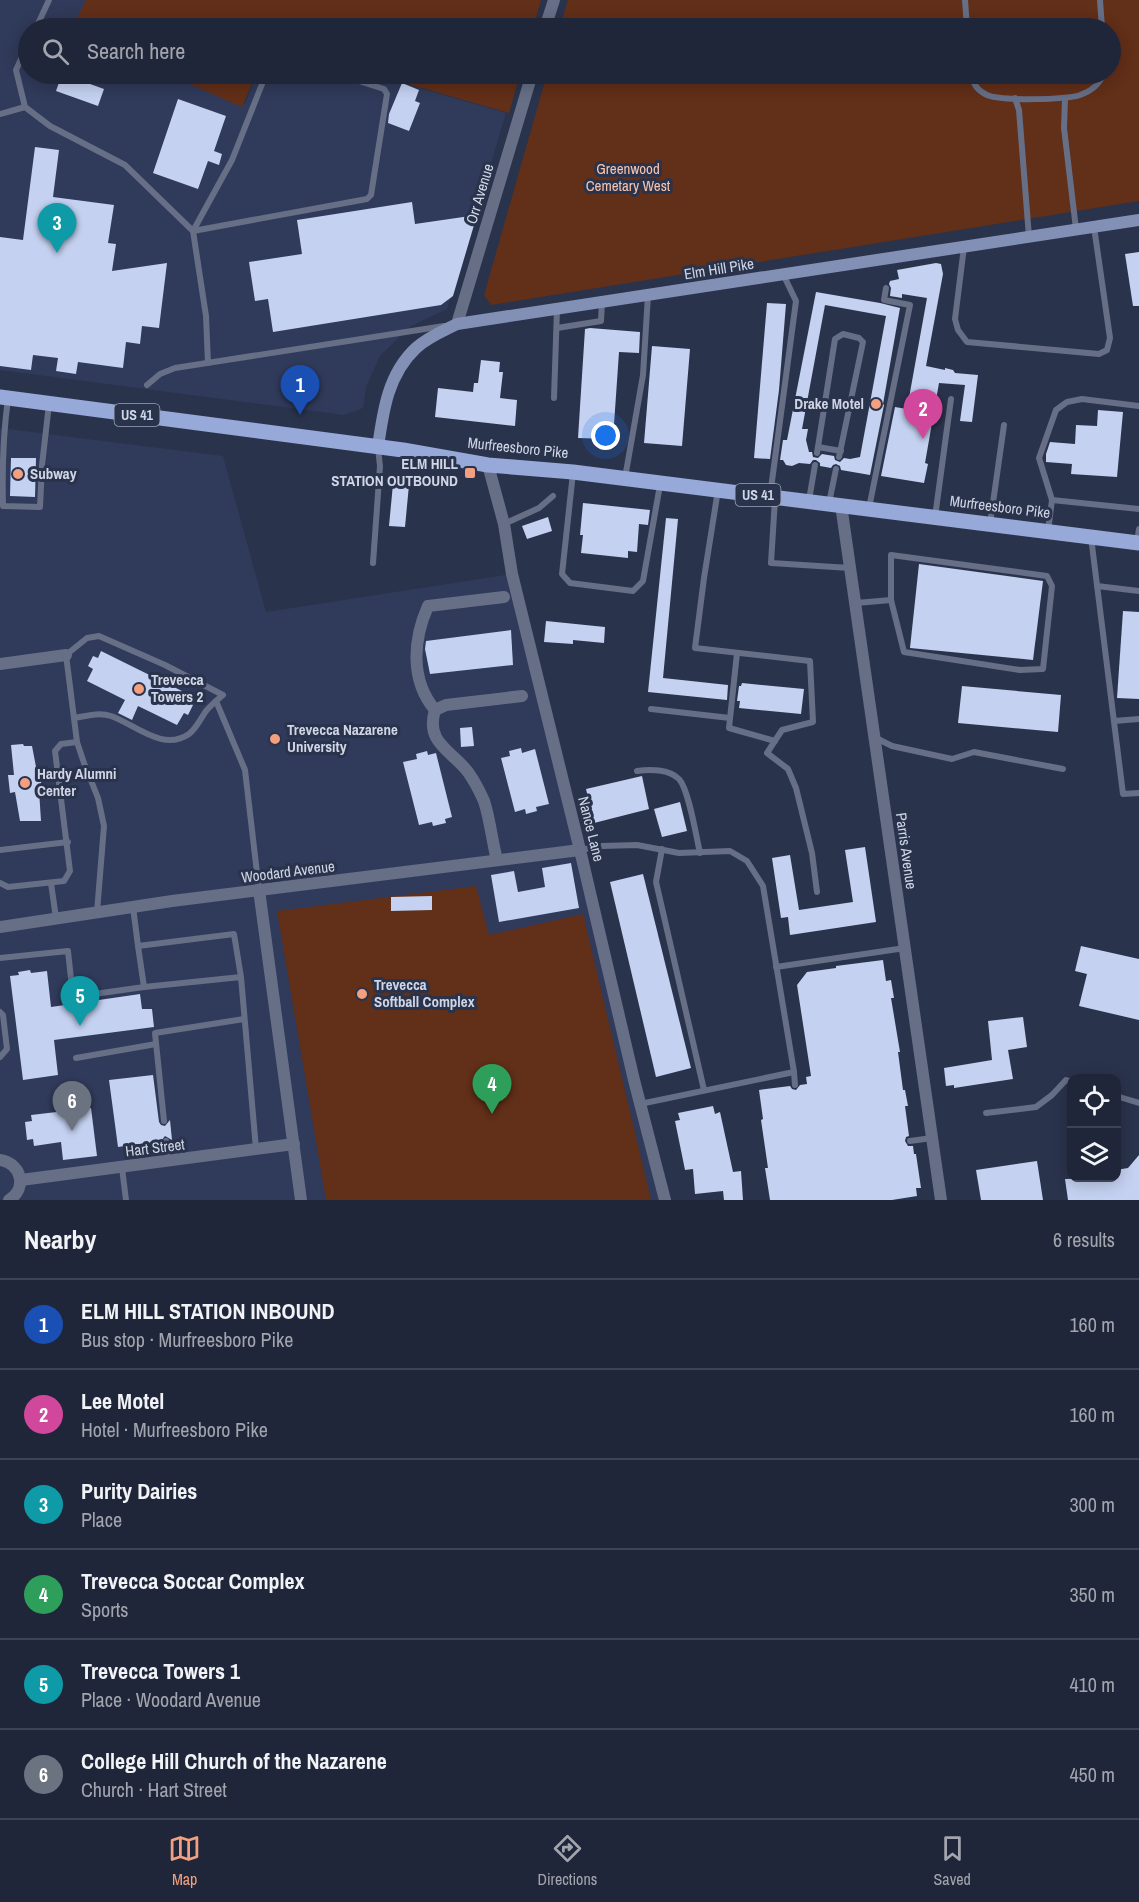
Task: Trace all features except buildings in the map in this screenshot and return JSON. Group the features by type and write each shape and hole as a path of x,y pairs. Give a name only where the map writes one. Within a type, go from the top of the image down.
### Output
{"main road":[{"name":"Elm Hill Pike","path":"378,447 386,401 392,382 402,365 416,348 434,335 457,324 1139,220"},
{"name":"Murfreesboro Pike","path":"4,397 378,447 488,465 625,478 1090,537 1138,538"}],"street":[{"path":"548,18 554,0"},
{"name":"Orr Avenue","path":"457,324 529,84"},
{"name":"Nance Lane","path":"488,465 504,524 512,574 664,1200"},
{"name":"Parris Avenue","path":"835,505 850,568 941,1200"},
{"path":"435,710 425,698 417,665 416,642 428,606 504,597"},
{"path":"0,664 66,655"},
{"path":"496,861 483,800 468,772 446,752 434,735 432,720 435,710 446,705 522,696"},
{"name":"Woodard Avenue","path":"0,927 259,890 580,850"},
{"path":"259,890 301,1200"},
{"name":"Hart Street","path":"21,1180 294,1144"},
{"path":"0,1160 15,1166 21,1180 18,1192 9,1200"}],"lane":[{"path":"41,18 49,0"},
{"path":"965,0 966,18"},
{"path":"1100,0 1101,18"},
{"path":"19,84 25,107 50,126 125,165 193,231 206,316 208,363"},
{"path":"193,231 232,160 262,84"},
{"path":"193,231 367,200 371,195 387,94 384,89 368,84"},
{"path":"974,84 986,94 994,97 1015,98 1065,98 1082,94 1098,84"},
{"path":"1015,98 1019,110 1029,237"},
{"path":"1065,98 1064,128 1076,230"},
{"path":"0,114 25,107"},
{"path":"964,247 955,319 958,330 967,342 1099,354 1107,350 1110,338 1094,227"},
{"path":"783,274 796,301 773,497 771,563 850,568"},
{"path":"869,509 910,305 884,300 886,288"},
{"path":"625,478 643,375 648,295"},
{"path":"557,328 602,321 602,302"},
{"path":"554,398 557,309"},
{"path":"147,385 160,374 174,368 457,324"},
{"path":"843,334 860,338 862,342 840,454 818,450 835,339 843,334"},
{"path":"4,397 3,506 40,507 42,465 50,404"},
{"path":"935,517 951,399"},
{"path":"1048,531 1052,500 1039,458 1056,410 1068,402 1082,399 1139,406"},
{"path":"990,524 1004,425"},
{"path":"373,563 380,466 378,447"},
{"path":"809,501 815,465"},
{"path":"835,505 836,469"},
{"path":"573,472 562,574 570,583 580,585 633,591 643,581 660,483"},
{"path":"718,490 695,648 810,661 813,723 782,730 767,753 788,769 796,788 812,853 817,892"},
{"path":"504,524 539,508 553,496"},
{"path":"1052,500 1139,509"},
{"path":"1090,537 1124,794 1139,793"},
{"path":"891,555 1047,576 1052,586 1043,669 1020,670 904,652 891,600 891,555"},
{"path":"1097,586 1139,591"},
{"path":"855,603 891,600"},
{"path":"74,718 98,714 111,716 153,737 169,740 180,739 191,732 208,708 223,695 165,665 99,636 87,638 66,655 77,742 98,798 104,826 97,912"},
{"path":"737,653 729,728 775,741"},
{"path":"216,701 245,770 259,890"},
{"path":"651,708 730,718"},
{"path":"1114,721 1139,719"},
{"path":"874,737 892,746 952,759 974,752 1063,769"},
{"path":"0,883 8,887 64,881 70,871 55,751 61,744 77,742"},
{"path":"637,771 649,769 666,772 678,778 685,790 700,853"},
{"path":"0,850 68,842"},
{"path":"580,850 602,846 637,845 679,853 730,851 747,861 763,886 795,1085"},
{"path":"662,849 656,882 704,1090"},
{"path":"51,883 56,919"},
{"path":"133,907 144,987"},
{"path":"138,946 234,934 241,977 256,1150"},
{"path":"776,967 905,948"},
{"path":"0,958 68,951 74,997 241,977"},
{"path":"0,1012 3,1015 7,1049 0,1057"},
{"path":"164,1121 155,1033 244,1019"},
{"path":"76,1058 156,1044"},
{"path":"640,1104 794,1072"},
{"path":"986,1113 1036,1107 1053,1095 1067,1080"},
{"path":"1121,1098 1139,1103"},
{"path":"910,1141 932,1138"},
{"path":"166,1141 168,1161"},
{"path":"122,1168 126,1200"}],"shaded area":[{"path":"0,0 91,0 82,18 18,18 18,84 195,84 245,104 253,84 406,84 506,113 447,309 411,326 380,356 366,387 363,408 344,415 0,370"},
{"name":"Trevecca Nazarene University","path":"0,428 223,456 266,612 512,574 659,1200 0,1200"}],"green space":[{"path":"86,0 541,0 536,18 77,18"},
{"name":"Greenwood Cemetary West","path":"568,0 1139,0 1139,201 491,305 484,295 544,84 1121,84 1121,18 563,18"},
{"path":"190,84 252,84 242,107"},
{"path":"408,84 517,84 509,113"},
{"path":"476,886 489,935 583,914 651,1200 326,1200 277,911"}],"place":[{"name":"Purity Dairies","path":"57,253"},
{"name":"Drake Motel","path":"876,404"},
{"name":"ELM HILL STATION INBOUND","path":"300,415"},
{"name":"Lee Motel","path":"923,439"},
{"name":"ELM HILL STATION OUTBOUND","path":"470,473"},
{"name":"Subway","path":"18,474"},
{"name":"Trevecca Towers 2","path":"139,689"},
{"name":"Trevecca Nazarene University","path":"275,739"},
{"name":"Hardy Alumni Center","path":"25,783"},
{"name":"Trevecca Softball Complex","path":"362,994"},
{"name":"Trevecca Towers 1","path":"80,1026"},
{"name":"Trevecca Soccar Complex","path":"492,1114"},
{"name":"College Hill Church of the Nazarene","path":"72,1131"}]}
